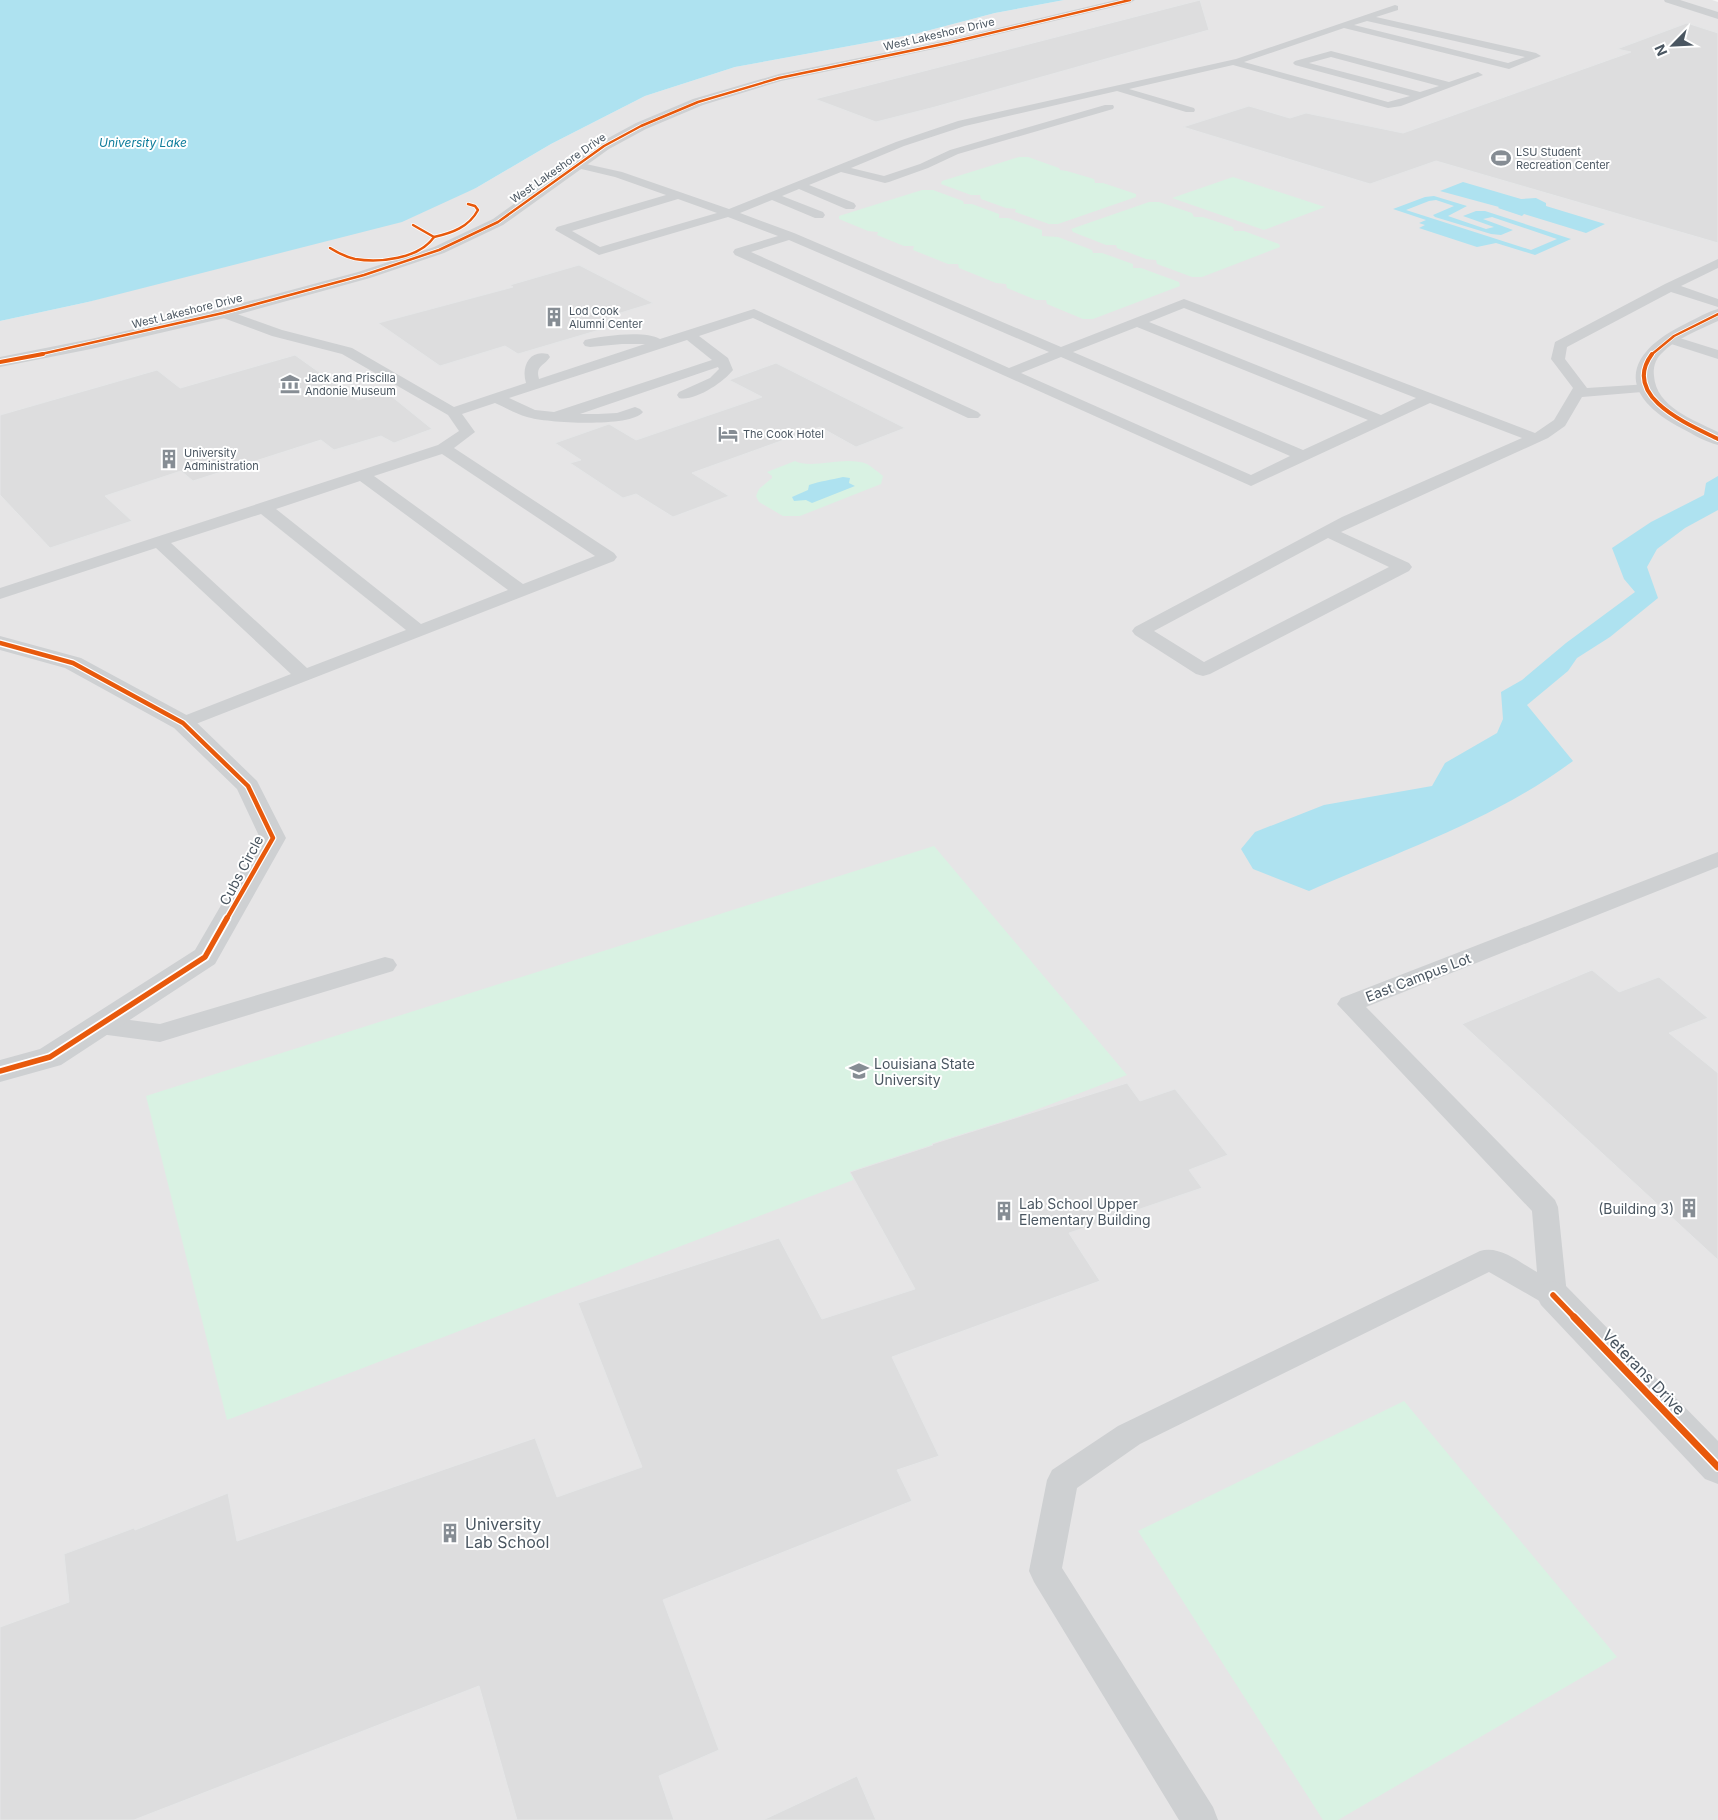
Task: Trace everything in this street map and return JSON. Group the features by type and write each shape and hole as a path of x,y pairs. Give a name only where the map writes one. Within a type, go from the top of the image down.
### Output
{"street":[{"name":"West Lakeshore Drive","path":"0,362 91,344 223,313 364,275 439,250 498,222 576,165 641,126 665,114 722,94 779,78 948,43 1130,0"},
{"path":"1669,0 1718,16"},
{"path":"1718,314 1661,344 1647,358 1644,369 1649,388 1658,404 1718,438"},
{"name":"Cubs Circle","path":"0,643 73,663 183,724 248,786 273,838 206,957 50,1057 0,1071"},
{"name":"Veterans Drive","path":"1553,1295 1718,1467"}],"lane":[{"path":"679,195 561,230 599,251 730,212 843,169 900,144 962,123 1232,62 1320,35 1394,8"},
{"path":"1346,26 1509,66 1536,56 1366,18"},
{"path":"1320,35 1338,40"},
{"path":"1419,95 1298,63 1331,54 1448,85"},
{"path":"1232,62 1388,105 1397,104 1478,75 1460,70"},
{"path":"1115,87 1190,110"},
{"path":"843,169 885,180 924,166 954,152 1109,108"},
{"path":"576,165 618,174 730,212 790,236 1303,456"},
{"path":"800,185 850,206"},
{"path":"772,196 820,215"},
{"path":"790,236 739,252 1251,481 1429,398"},
{"path":"1328,532 1403,567 1203,670 1141,631 1348,521 1535,438 1560,423 1580,388 1558,359 1560,346 1718,263"},
{"path":"1670,287 1718,303"},
{"path":"1009,373 1184,303 1535,438"},
{"path":"453,412 754,312 973,415"},
{"path":"2,591 444,448 467,432 453,412 347,350 277,333 223,313"},
{"path":"1137,322 1381,420"},
{"path":"684,395 715,381 726,370 723,361 688,334"},
{"path":"590,343 607,340 636,339 664,342"},
{"path":"1670,339 1718,355"},
{"path":"534,385 530,373 533,363 543,357"},
{"path":"555,417 723,361"},
{"path":"1577,393 1649,388"},
{"path":"496,398 532,414 555,417 598,419 618,417 635,412"},
{"path":"183,724 608,557 444,448"},
{"path":"362,474 521,591"},
{"path":"263,507 419,631"},
{"path":"158,541 304,676"},
{"name":"East Campus Lot","path":"1553,1295 1544,1207 1350,1004 1718,860"},
{"path":"100,1025 160,1033 385,966"},
{"path":"1200,1820 1045,1571 1063,1480 1129,1434 1490,1259 1553,1295"}],"shaded area":[{"name":"Louisiana State University","path":"1064,0 1712,0 1718,2 1718,1820 0,1820 0,321 88,302 476,188 551,144 645,96 735,67 915,34 995,13"}],"green space":[{"path":"1019,157 1028,157 1060,170 1094,179 1095,183 1103,183 1136,194 1136,197 1058,224 1049,224 1015,212 1016,209 1006,208 981,199 980,195 971,195 941,184 942,181"},
{"path":"1233,177 1325,207 1264,230 1172,198"},
{"path":"922,190 933,190 963,201 964,204 972,204 999,214 999,218 1008,218 1042,230 1042,236 1058,237 1092,250 1093,253 1102,253 1133,264 1133,268 1141,268 1179,282 1180,286 1093,319 1083,319 1047,304 1046,300 1036,300 1007,288 1006,284 996,283 959,268 958,264 948,264 913,250 914,246 904,246 877,235 878,232 868,231 839,219 839,216"},
{"path":"1149,202 1159,202 1192,213 1194,217 1203,217 1233,227 1234,231 1244,231 1279,244 1280,247 1202,277 1192,277 1157,264 1156,260 1146,259 1117,248 1116,245 1106,245 1073,232 1071,229"},
{"path":"795,461 811,464 839,461 858,462 867,464 883,476 881,484 800,516 783,516 759,502 756,496 759,489 772,478 767,472"},
{"path":"934,846 1127,1075 227,1420 146,1096"},
{"path":"1404,1401 1617,1657 1338,1820 1323,1820 1138,1531"}],"water":[{"name":"University Lake","path":"0,0 1064,0 995,13 915,34 735,67 645,96 551,144 476,188 402,222 88,302 0,321"},
{"path":"1463,182 1521,199 1536,198 1546,203 1546,206 1605,224 1586,233 1440,191"},
{"path":"1434,196 1467,206 1448,216 1486,229 1494,227 1463,216 1476,211 1485,211 1571,239 1535,255 1496,243 1477,247 1419,228 1425,225 1419,223 1426,220 1393,209 1425,197","holes":["1436,200 1454,206 1433,215 1491,234 1501,235 1513,230 1483,219 1492,217 1557,239 1531,250 1406,210"]},
{"path":"1718,476 1718,510 1685,528 1657,549 1647,567 1658,598 1610,637 1577,658 1568,671 1527,705 1573,761 1543,782 1478,818 1445,834 1309,891 1253,869 1241,849 1255,832 1324,805 1432,786 1445,763 1497,733 1503,719 1501,692 1522,680 1566,643 1635,592 1624,579 1612,548 1651,522 1704,495 1706,483"},
{"path":"843,477 850,478 849,483 855,486 812,503 806,500 794,501 792,497 808,490 809,485"}],"building":[{"path":"1200,0 1209,30 935,107 876,122 815,99"},
{"name":"LSU Student Recreation Center","path":"1687,23 1718,33 1718,243 1436,161 1370,184 1183,127 1249,106 1290,118 1306,113 1403,133 1631,52 1617,49"},
{"name":"Lod Cook Alumni Center","path":"579,265 653,303 594,321 606,328 518,354 505,346 440,366 378,323 513,287 510,285"},
{"name":"University Administration","path":"295,355 358,400 385,391 432,429 394,443 381,436 334,450 321,440 193,481 181,471 105,496 132,521 50,548 0,495 0,415 157,370 180,388"},
{"name":"The Cook Hotel","path":"776,363 905,428 856,447 820,427 692,473 729,496 673,517 636,494 623,498 570,463 581,460 555,443 609,424 636,440 762,397 729,380"},
{"path":"1592,970 1619,992 1659,977 1708,1018 1669,1033 1718,1073 1718,1260 1462,1024"},
{"name":"University Lab School","path":"1127,1083 1140,1101 1175,1089 1228,1155 1189,1170 1202,1188 1069,1233 1100,1281 892,1357 939,1456 897,1470 912,1501 663,1600 719,1750 659,1776 674,1820 517,1820 479,1686 134,1820 0,1820 0,1627 69,1602 64,1554 134,1528 135,1530 228,1493 237,1541 535,1438 557,1497 642,1467 578,1303 779,1238 822,1319 915,1289 850,1172 932,1144"},
{"path":"857,1776 876,1820 763,1820"}],"cycle path":[{"path":"0,362 91,344 223,313 364,275 439,250 498,222 604,146 641,126 698,102 779,78 948,43 1130,0"},
{"path":"434,237 453,232 470,221 478,210 475,206 468,204"},
{"path":"330,248 348,257 363,260 386,259 411,254 429,244 434,237 413,225"},
{"path":"1718,314 1667,340 1649,358 1645,373 1648,389 1658,404 1678,419 1718,439"},
{"path":"0,643 73,663 183,723 248,786 273,838 205,957 50,1057 0,1071"},
{"path":"1553,1295 1718,1467"}],"place":[{"name":"LSU Student Recreation Center","path":"1501,158"},
{"name":"Lod Cook Alumni Center","path":"554,317"},
{"name":"Jack and Priscilla Andonie Museum","path":"290,384"},
{"name":"The Cook Hotel","path":"728,434"},
{"name":"University Administration","path":"169,459"},
{"name":"Louisiana State University","path":"859,1071"},
{"name":"(Building 3)","path":"1689,1208"},
{"name":"Lab School Upper Elementary Building","path":"1004,1211"},
{"name":"University Lab School","path":"450,1533"}]}
